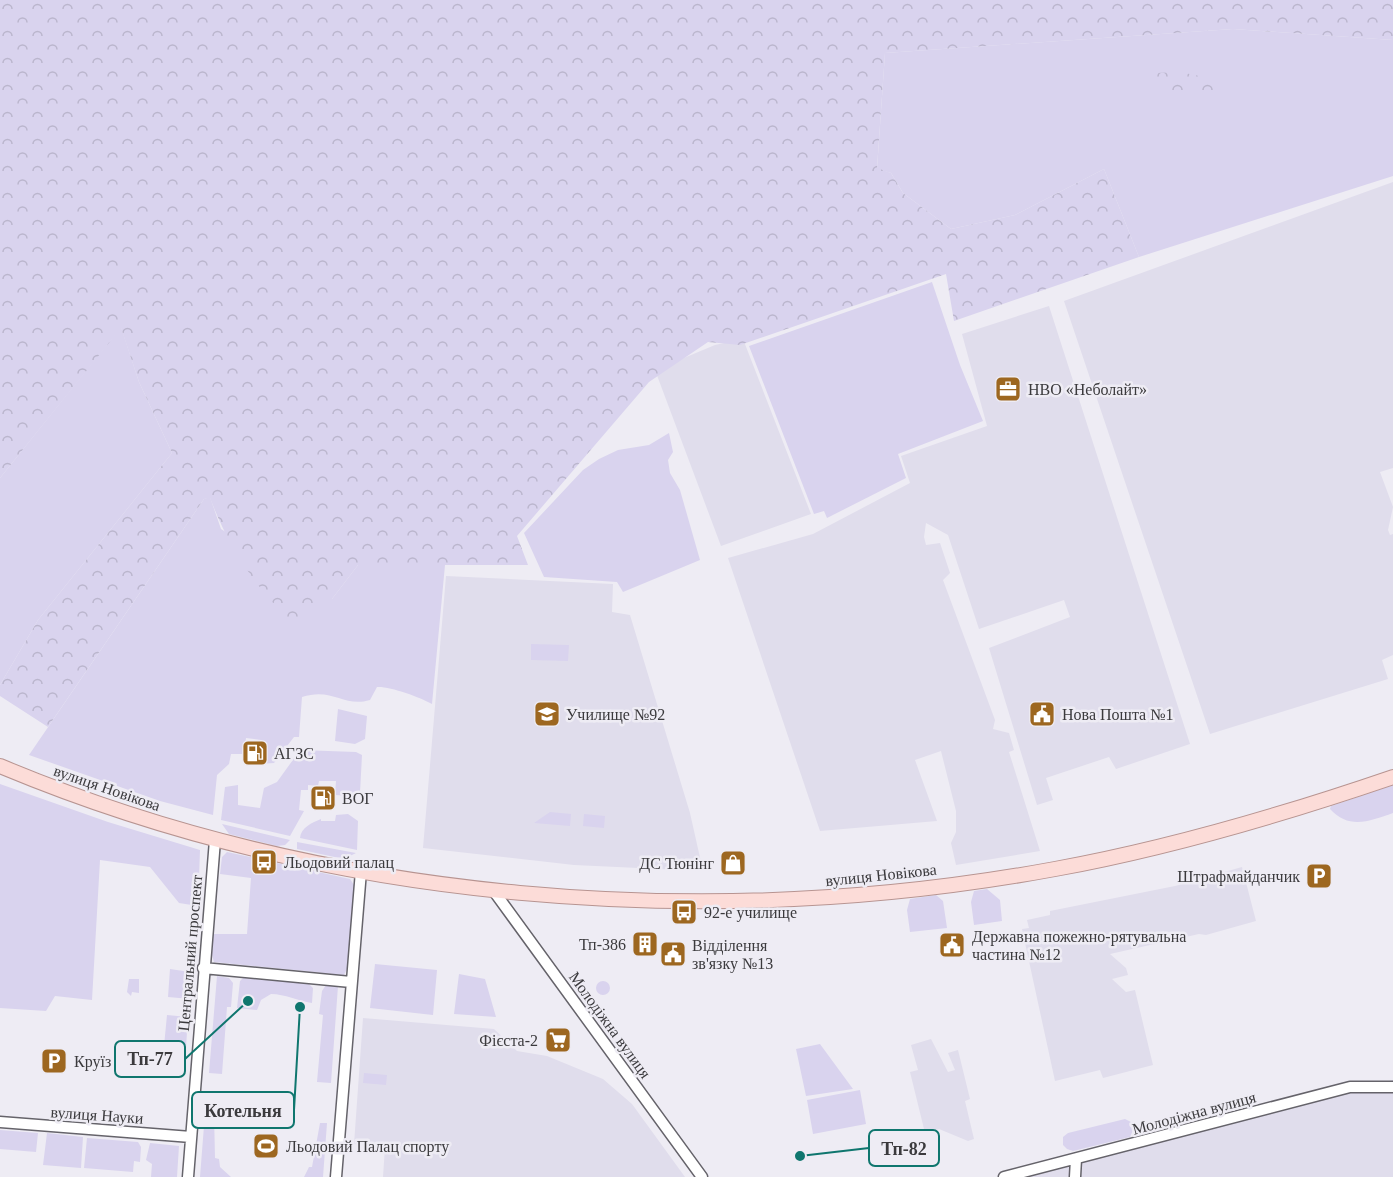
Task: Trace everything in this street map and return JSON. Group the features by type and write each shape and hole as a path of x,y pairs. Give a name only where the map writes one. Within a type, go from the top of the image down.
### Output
{"main road":[{"name":"вулиця Новікова","path":"0,766 103,805 210,838 334,866 493,890 685,901 801,900 902,891 1052,870 1172,844 1265,820 1393,777"}],"street":[{"name":"Центральний проспект","path":"188,1177 210,838"},
{"path":"336,1177 361,871"},
{"name":"Молодіжна вулиця","path":"493,890 702,1177"},
{"path":"203,968 351,982"},
{"name":"Молодіжна вулиця","path":"1004,1177 1350,1087 1393,1087"},
{"name":"вулиця Науки","path":"0,1122 191,1137"},
{"path":"1075,1177 1076,1159"}],"shaded area":[{"path":"1393,182 1393,468 1380,472 1393,507 1388,530 1390,535 1393,534 1393,655 1382,660 1388,679 1210,734 1064,301"},
{"path":"1049,306 1190,744 1116,769 1109,757 1046,778 1053,800 1037,805 989,648 1070,617 1064,600 979,629 948,535 926,523 924,537 926,545 940,543 950,573 943,580 995,720 993,729 1009,733 1014,750 1009,752 1040,851 956,865 951,843 956,832 956,811 941,751 915,760 937,821 820,831 728,558 813,534 910,483 901,456 987,426 962,334"},
{"path":"743,339 811,514 721,546 655,370 715,345"},
{"name":"Училище №92","path":"446,576 613,584 612,612 630,615 690,813 703,871 574,865 423,848"},
{"path":"1242,867 1256,921 1206,935 1199,934 1110,954 1126,968 1128,975 1112,979 1126,992 1135,990 1153,1065 1103,1078 1100,1070 1055,1081 1022,929 1029,928 1027,920 1050,915 1050,911 1175,886"},
{"path":"363,1018 494,1029 517,1051 547,1056 603,1079 632,1104 685,1177 383,1177 385,1147 354,1144"},
{"path":"931,1039 948,1072 955,1070 948,1053 958,1050 970,1099 965,1101 974,1139 968,1141 939,1129 925,1133 910,1072 918,1070 911,1045"},
{"path":"1393,1080 1393,1177 1078,1177 1079,1164 1092,1159"},
{"path":"1058,1165 1069,1167 1070,1177 1012,1177"}],"green space":[{"path":"0,0 1393,0 1393,40 1233,29 885,53 877,168 891,173 903,193 951,229 1015,215 1104,169 1139,257 954,321 946,274 740,345 708,342 649,382 517,536 528,565 358,565 332,599 299,630 258,585 236,553 210,498 204,499 48,727 0,696 0,685 38,620 172,453 139,382 121,328 0,478"},
{"path":"1233,29 1393,40 1393,176 1139,257 1104,169 1015,215 951,229 903,193 891,173 877,169 885,53"},
{"path":"1180,72 1219,80 1218,89 1213,95 1186,95 1171,91 1149,77 1156,73"},
{"path":"932,282 960,365 983,421 898,454 906,478 827,518 824,511 814,514 749,346"},
{"path":"121,327 139,382 172,453 38,620 0,685 0,478"},
{"path":"669,433 673,452 668,460 670,473 680,490 700,560 623,592 617,582 544,577 524,533 583,470 618,450 649,445"},
{"path":"210,497 221,529 332,599 358,565 445,565 432,704 404,692 382,687 377,687 370,700 361,702 322,694 302,697 299,737 294,737 274,763 259,764 261,740 246,738 244,754 231,754 229,764 217,775 213,815 160,801 29,755 204,499"},
{"path":"531,644 569,645 568,661 531,660"},
{"path":"338,709 367,716 365,739 355,744 335,741"},
{"path":"300,750 356,752 362,755 360,793 354,796 335,795 336,781 319,781 318,786 308,785 308,790 301,790 299,810 304,811 290,836 221,820 225,787 238,785 238,805 260,808 264,788 277,782"},
{"path":"0,784 108,822 200,850 198,906 179,903 150,867 100,860 92,1000 55,996 46,1011 0,1008"},
{"path":"1393,785 1393,813 1368,821 1352,822 1337,816 1330,809 1331,806"},
{"path":"550,812 571,814 570,826 534,823"},
{"path":"348,814 358,821 357,850 300,838 305,828 314,822 321,819 321,821 335,821 336,815"},
{"path":"584,814 605,816 604,828 583,826"},
{"path":"222,824 290,840 285,845 277,846 229,834"},
{"path":"297,842 356,853 344,859 297,849"},
{"path":"227,852 350,879 354,885 348,967 344,975 214,962 213,934 247,934 251,878 220,874 222,857"},
{"path":"987,889 1000,900 1002,921 974,925 971,902 974,891"},
{"path":"936,895 943,901 947,928 910,932 907,910 910,899"},
{"path":"375,964 437,970 433,1015 370,1008"},
{"path":"170,969 190,972 187,980 190,999 168,997"},
{"path":"459,974 485,979 496,1017 454,1014"},
{"path":"217,976 229,978 233,983 231,1007 227,1007 222,1074 209,1073"},
{"path":"243,978 307,982 313,988 312,1003 271,994 261,1000 257,1010 237,1008 240,981"},
{"path":"129,979 139,979 139,993 132,992 131,996 127,992"},
{"path":"600,981 606,981 610,988 606,995 600,995 596,991 596,985"},
{"path":"326,985 338,986 331,1083 317,1082 323,1015 319,1014 322,991"},
{"path":"167,1015 188,1017 186,1048 164,1046"},
{"path":"820,1044 853,1089 806,1096 796,1049"},
{"path":"364,1073 387,1075 386,1085 363,1083"},
{"path":"860,1090 866,1124 813,1134 807,1100"},
{"path":"205,1113 214,1114 215,1158 219,1159 220,1167 231,1177 200,1177"},
{"path":"1125,1119 1131,1122 1134,1128 1130,1137 1073,1151 1063,1145 1063,1137 1068,1133"},
{"path":"320,1123 327,1123 323,1177 304,1177 309,1167 312,1167"},
{"path":"0,1130 38,1133 36,1152 0,1149"},
{"path":"47,1133 83,1137 81,1168 43,1165"},
{"path":"87,1138 138,1142 141,1147 140,1162 134,1161 133,1172 84,1168"},
{"path":"150,1143 179,1146 177,1177 151,1177 152,1164 146,1160"}],"place":[{"name":"НВО «Неболайт»","path":"1008,389"},
{"name":"Училище №92","path":"547,714"},
{"name":"Нова Пошта №1","path":"1042,714"},
{"name":"АГЗС","path":"255,753"},
{"name":"ВОГ","path":"323,798"},
{"name":"Льодовий палац","path":"264,862"},
{"name":"ДС Тюнінг","path":"733,863"},
{"name":"Штрафмайданчик","path":"1319,876"},
{"name":"92-е училище","path":"684,912"},
{"name":"Тп-386","path":"645,944"},
{"name":"Державна пожежно-рятувальна частина №12","path":"952,945"},
{"name":"Відділення зв'язку №13","path":"673,954"},
{"name":"Тп-77","path":"248,1001"},
{"name":"Котельня","path":"300,1007"},
{"name":"Фiєста-2","path":"558,1040"},
{"name":"Круїз","path":"54,1061"},
{"name":"Льодовий Палац спорту","path":"266,1146"},
{"name":"Тп-82","path":"800,1156"}]}
